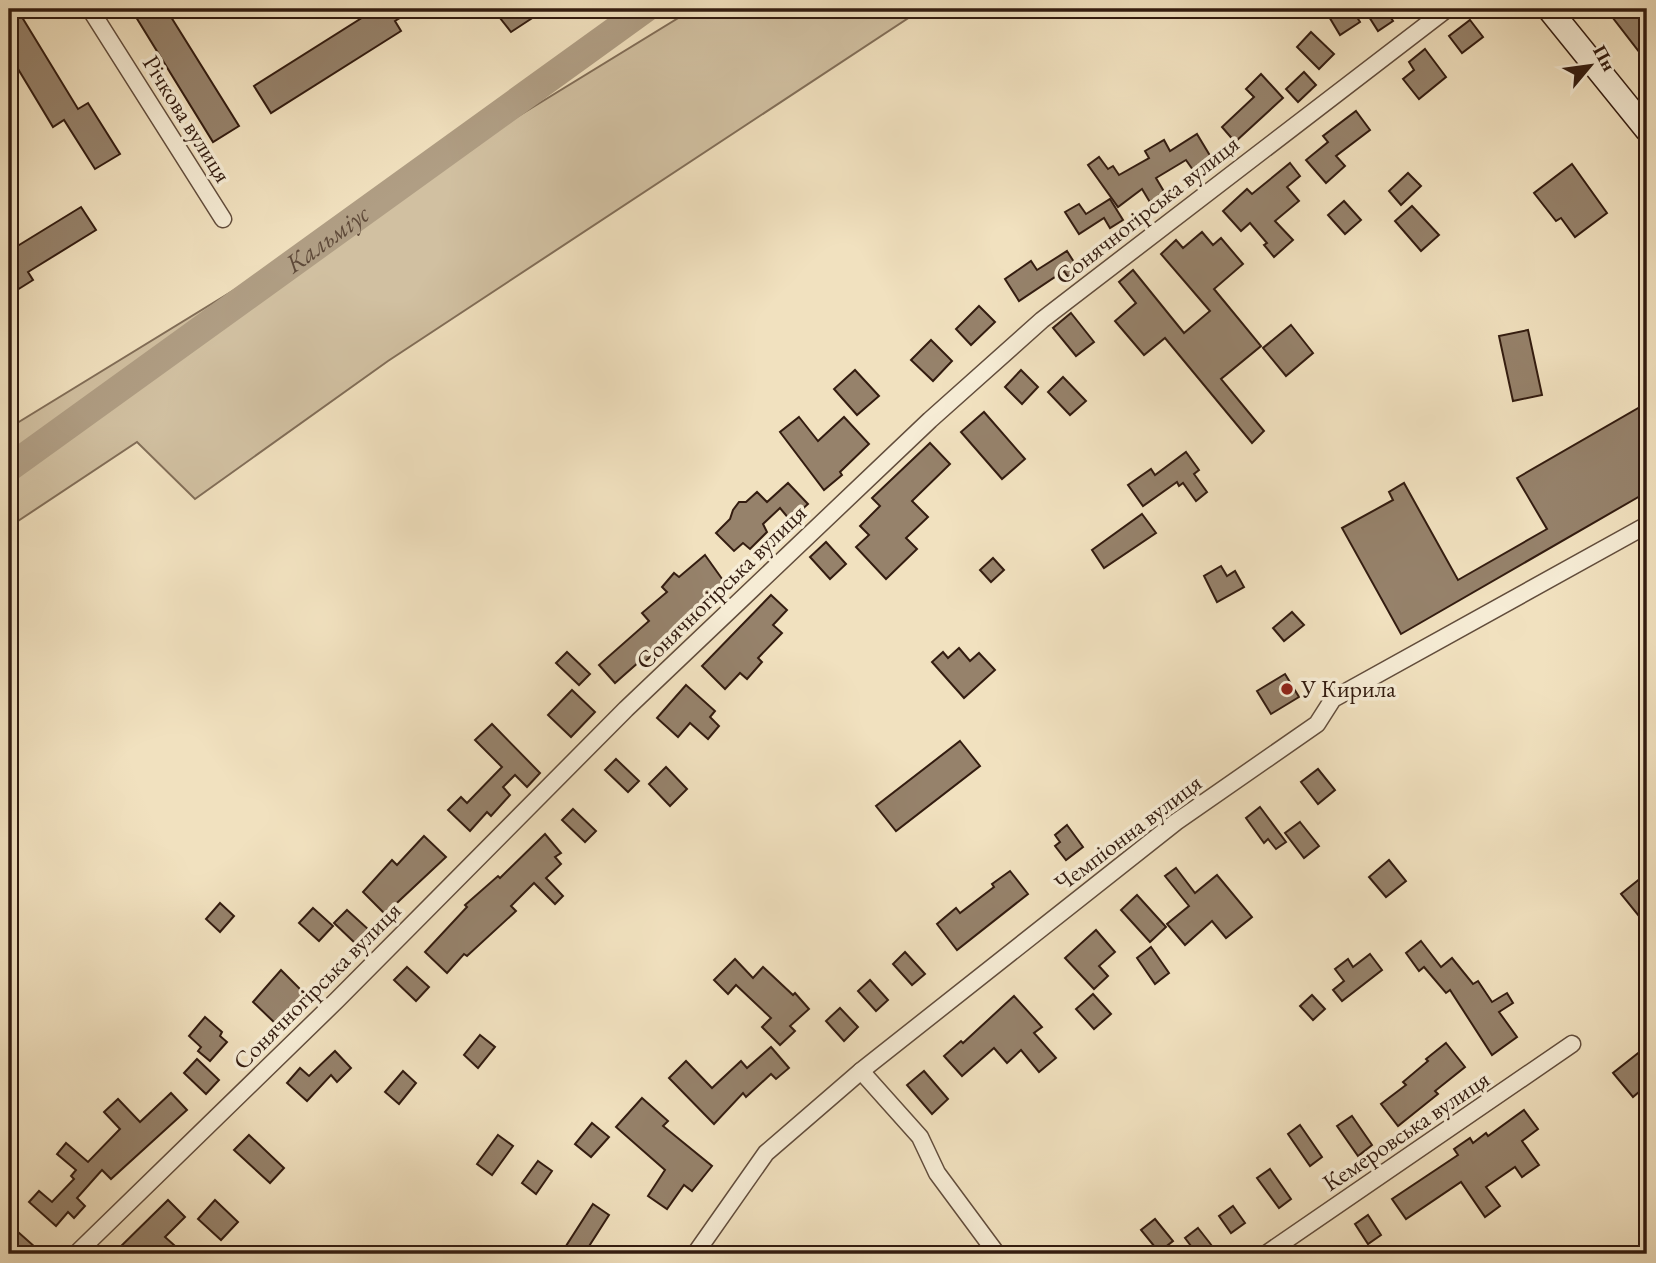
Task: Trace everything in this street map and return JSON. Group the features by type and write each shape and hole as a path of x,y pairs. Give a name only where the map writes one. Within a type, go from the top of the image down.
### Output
{"main road":[{"path":"1549,9 1647,130"}],"street":[{"name":"Річкова вулиця","path":"90,9 223,219"},
{"name":"Сонячногірська вулиця","path":"76,1254 337,1000 626,709 930,420 1042,320 1447,9"},
{"name":"Чемпіонна вулиця","path":"695,1254 766,1153 861,1071 1176,822 1317,724 1333,699 1647,525"},
{"name":"Кемеровська вулиця","path":"1266,1254 1572,1044"},
{"path":"861,1071 920,1137 937,1173 997,1254"}],"shaded area":[{"path":"693,9 922,9 388,361 195,499 137,442 9,527 9,428"}],"building":[{"path":"9,9 17,9 78,109 88,103 120,154 95,169 64,120 53,127 9,54"},
{"path":"131,9 166,9 239,126 213,142"},
{"path":"376,9 415,9 395,21 401,31 271,113 254,86"},
{"path":"514,9 546,9 511,32 500,18"},
{"path":"1337,9 1352,9 1360,22 1340,35 1328,15"},
{"path":"1364,9 1385,9 1393,21 1378,31"},
{"path":"1606,9 1647,9 1647,62"},
{"path":"1470,20 1483,37 1462,53 1449,36"},
{"path":"1311,32 1334,54 1319,69 1297,47"},
{"path":"1425,49 1446,77 1419,99 1403,79 1414,70 1409,62"},
{"path":"1304,72 1316,85 1298,102 1286,89"},
{"path":"1261,74 1283,98 1235,142 1222,127 1254,97 1246,89"},
{"path":"1356,111 1370,130 1336,156 1345,166 1326,183 1306,160 1328,142 1323,136"},
{"path":"1197,134 1212,159 1193,170 1186,160 1156,178 1166,195 1151,204 1142,189 1118,207 1088,165 1099,157 1108,169 1113,166 1119,175 1149,158 1145,151 1164,140 1170,151"},
{"path":"1290,163 1300,176 1287,187 1299,201 1275,221 1293,240 1274,257 1264,245 1267,243 1250,223 1241,231 1223,211 1247,189 1252,194"},
{"path":"1572,164 1607,213 1575,237 1561,218 1556,221 1534,193"},
{"path":"1408,173 1421,186 1401,205 1389,191"},
{"path":"1110,199 1123,220 1110,228 1104,218 1079,234 1065,212 1079,204 1086,214"},
{"path":"1344,201 1361,220 1345,234 1328,215"},
{"path":"1412,206 1439,235 1421,251 1395,221"},
{"path":"81,207 96,230 28,272 33,280 9,295 9,259 15,256 11,250"},
{"path":"1202,232 1213,245 1221,238 1243,264 1214,289 1261,346 1221,379 1264,431 1252,443 1165,338 1144,355 1115,321 1136,303 1119,282 1133,270 1184,333 1210,311 1161,254 1176,240 1183,248"},
{"path":"1067,251 1079,270 1068,277 1064,271 1019,301 1005,279 1031,261 1037,270"},
{"path":"979,306 995,322 971,345 956,329"},
{"path":"1071,313 1094,342 1076,356 1053,328"},
{"path":"1291,325 1313,353 1286,376 1263,348"},
{"path":"1528,330 1542,395 1513,401 1499,336"},
{"path":"931,340 952,361 933,381 911,360"},
{"path":"855,370 879,396 857,415 834,389"},
{"path":"1021,370 1038,387 1022,404 1005,387"},
{"path":"1063,377 1086,401 1070,415 1048,392"},
{"path":"1647,403 1647,492 1401,634 1342,528 1393,500 1389,492 1404,483 1458,580 1547,529 1517,478"},
{"path":"984,412 1025,459 1002,479 961,432"},
{"path":"799,417 818,441 844,417 869,444 840,472 842,475 824,490 780,432"},
{"path":"930,443 950,464 912,501 928,517 906,538 917,549 886,579 856,547 869,535 860,526 880,506 872,498"},
{"path":"1186,452 1199,470 1194,474 1207,492 1196,501 1183,483 1179,486 1177,482 1143,506 1128,485 1151,469 1155,475"},
{"path":"788,483 808,504 790,520 780,508 763,524 767,532 750,549 743,543 734,551 716,533 730,519 739,502 746,502 757,492 767,502"},
{"path":"1142,514 1156,533 1104,568 1092,550"},
{"path":"826,542 846,564 830,579 810,557"},
{"path":"705,555 725,583 656,652 642,664 640,661 615,683 599,665 649,621 642,613 667,592 662,587 674,573 679,577"},
{"path":"993,558 1004,570 991,582 980,570"},
{"path":"1221,566 1227,576 1235,571 1244,587 1217,602 1204,576"},
{"path":"771,595 787,610 773,625 782,633 758,658 762,662 747,679 740,673 725,689 702,666"},
{"path":"1292,612 1304,625 1284,641 1273,628"},
{"path":"959,648 970,661 979,653 995,670 964,698 932,662 943,652 948,658"},
{"path":"567,652 590,674 579,685 556,663"},
{"path":"1285,674 1299,697 1271,714 1257,691"},
{"path":"686,685 715,711 710,717 719,726 708,739 690,723 678,737 657,718"},
{"path":"572,690 595,712 571,737 548,715"},
{"path":"492,724 540,773 527,787 515,775 503,787 510,795 491,816 487,812 470,831 448,810 461,797 467,803 502,767 475,740"},
{"path":"960,741 980,766 896,831 876,806"},
{"path":"616,759 639,781 628,792 605,770"},
{"path":"666,767 687,789 670,806 649,784"},
{"path":"1318,769 1335,790 1318,804 1301,782"},
{"path":"1260,807 1286,842 1276,849 1268,839 1264,843 1246,818"},
{"path":"573,809 596,831 585,842 562,820"},
{"path":"1300,822 1319,846 1304,858 1285,833"},
{"path":"1067,825 1083,847 1066,860 1055,846 1060,842 1055,835"},
{"path":"545,834 561,853 555,857 561,864 546,878 563,896 555,904 534,883 511,906 516,911 467,956 464,954 447,973 425,952 467,907 465,905 498,876 500,878"},
{"path":"424,836 446,857 385,914 363,892 392,860 397,865"},
{"path":"1389,860 1406,881 1386,897 1369,877"},
{"path":"1176,868 1195,893 1217,875 1252,917 1226,938 1212,921 1185,945 1167,924 1189,906 1165,876"},
{"path":"1010,871 1028,894 957,950 937,924 956,908 960,913"},
{"path":"1647,873 1647,926 1621,894"},
{"path":"1137,895 1166,927 1150,942 1121,910"},
{"path":"220,903 234,916 220,932 206,919"},
{"path":"313,908 333,926 319,941 299,923"},
{"path":"347,910 369,930 356,944 334,923"},
{"path":"1096,930 1115,952 1099,966 1108,976 1094,989 1065,958"},
{"path":"1421,941 1441,967 1452,958 1473,984 1478,981 1492,1002 1507,993 1513,1003 1499,1012 1517,1037 1492,1055 1450,990 1446,993 1424,967 1419,971 1406,953"},
{"path":"1151,947 1169,973 1155,984 1137,958"},
{"path":"905,952 925,974 912,985 893,964"},
{"path":"1370,954 1382,970 1342,1001 1333,990 1344,981 1335,969 1348,959 1353,967"},
{"path":"735,959 753,978 763,967 793,995 795,993 809,1009 790,1026 795,1031 780,1045 762,1027 771,1018 736,985 728,994 714,980"},
{"path":"407,967 429,987 416,1001 394,980"},
{"path":"281,970 305,994 278,1026 253,1002"},
{"path":"870,980 888,1000 876,1011 858,991"},
{"path":"1093,994 1111,1014 1094,1029 1076,1009"},
{"path":"1312,995 1325,1009 1313,1020 1300,1006"},
{"path":"1014,996 1042,1027 1034,1033 1056,1058 1039,1072 1021,1050 1007,1063 994,1048 962,1076 944,1056 961,1041 963,1043"},
{"path":"840,1008 858,1027 844,1041 826,1021"},
{"path":"205,1017 222,1032 220,1036 227,1042 210,1061 198,1051 201,1047 189,1036"},
{"path":"480,1035 495,1047 478,1068 464,1055"},
{"path":"1446,1043 1465,1067 1435,1091 1438,1094 1398,1126 1381,1104 1406,1085 1403,1082"},
{"path":"1647,1046 1647,1085 1633,1097 1613,1073"},
{"path":"771,1047 789,1068 776,1079 771,1074 746,1097 743,1093 714,1124 669,1078 686,1061 712,1088 741,1061 747,1068"},
{"path":"335,1051 351,1068 337,1082 331,1075 307,1101 287,1083 300,1068 309,1076"},
{"path":"197,1059 219,1080 206,1094 184,1073"},
{"path":"403,1071 416,1083 399,1104 385,1092"},
{"path":"924,1071 948,1099 932,1114 907,1085"},
{"path":"171,1093 187,1110 111,1179 102,1170 77,1198 85,1206 74,1218 68,1212 56,1226 29,1202 39,1191 52,1202 74,1179 71,1176 76,1170 57,1154 66,1143 88,1162 120,1129 104,1112 118,1099 140,1122"},
{"path":"642,1098 668,1121 663,1126 712,1166 692,1191 684,1185 667,1209 648,1196 665,1170 616,1127"},
{"path":"1524,1110 1538,1129 1522,1141 1539,1165 1522,1177 1515,1167 1486,1187 1500,1206 1485,1217 1461,1182 1406,1219 1392,1199 1458,1155 1454,1149 1470,1138 1473,1143 1486,1133 1488,1136"},
{"path":"1352,1116 1372,1145 1358,1156 1337,1126"},
{"path":"592,1123 609,1137 591,1157 575,1144"},
{"path":"1300,1125 1322,1157 1310,1166 1288,1134"},
{"path":"249,1135 284,1168 270,1183 234,1150"},
{"path":"498,1135 513,1146 492,1175 477,1164"},
{"path":"538,1161 552,1171 536,1194 522,1183"},
{"path":"1270,1169 1291,1199 1279,1208 1257,1178"},
{"path":"168,1200 185,1217 165,1237 184,1254 113,1254"},
{"path":"215,1200 238,1222 221,1240 198,1219"},
{"path":"593,1204 609,1215 584,1254 579,1254 566,1246"},
{"path":"1233,1206 1245,1223 1231,1233 1219,1216"},
{"path":"1368,1215 1381,1235 1368,1244 1355,1224"},
{"path":"1155,1219 1173,1241 1159,1252 1141,1230"},
{"path":"9,1224 35,1247 29,1254 9,1254"},
{"path":"1198,1228 1218,1254 1197,1254 1185,1238"}],"waterway":[{"name":"Кальміус","path":"9,468 645,9"}],"place":[{"name":"У Кирила","path":"1287,689"}]}
